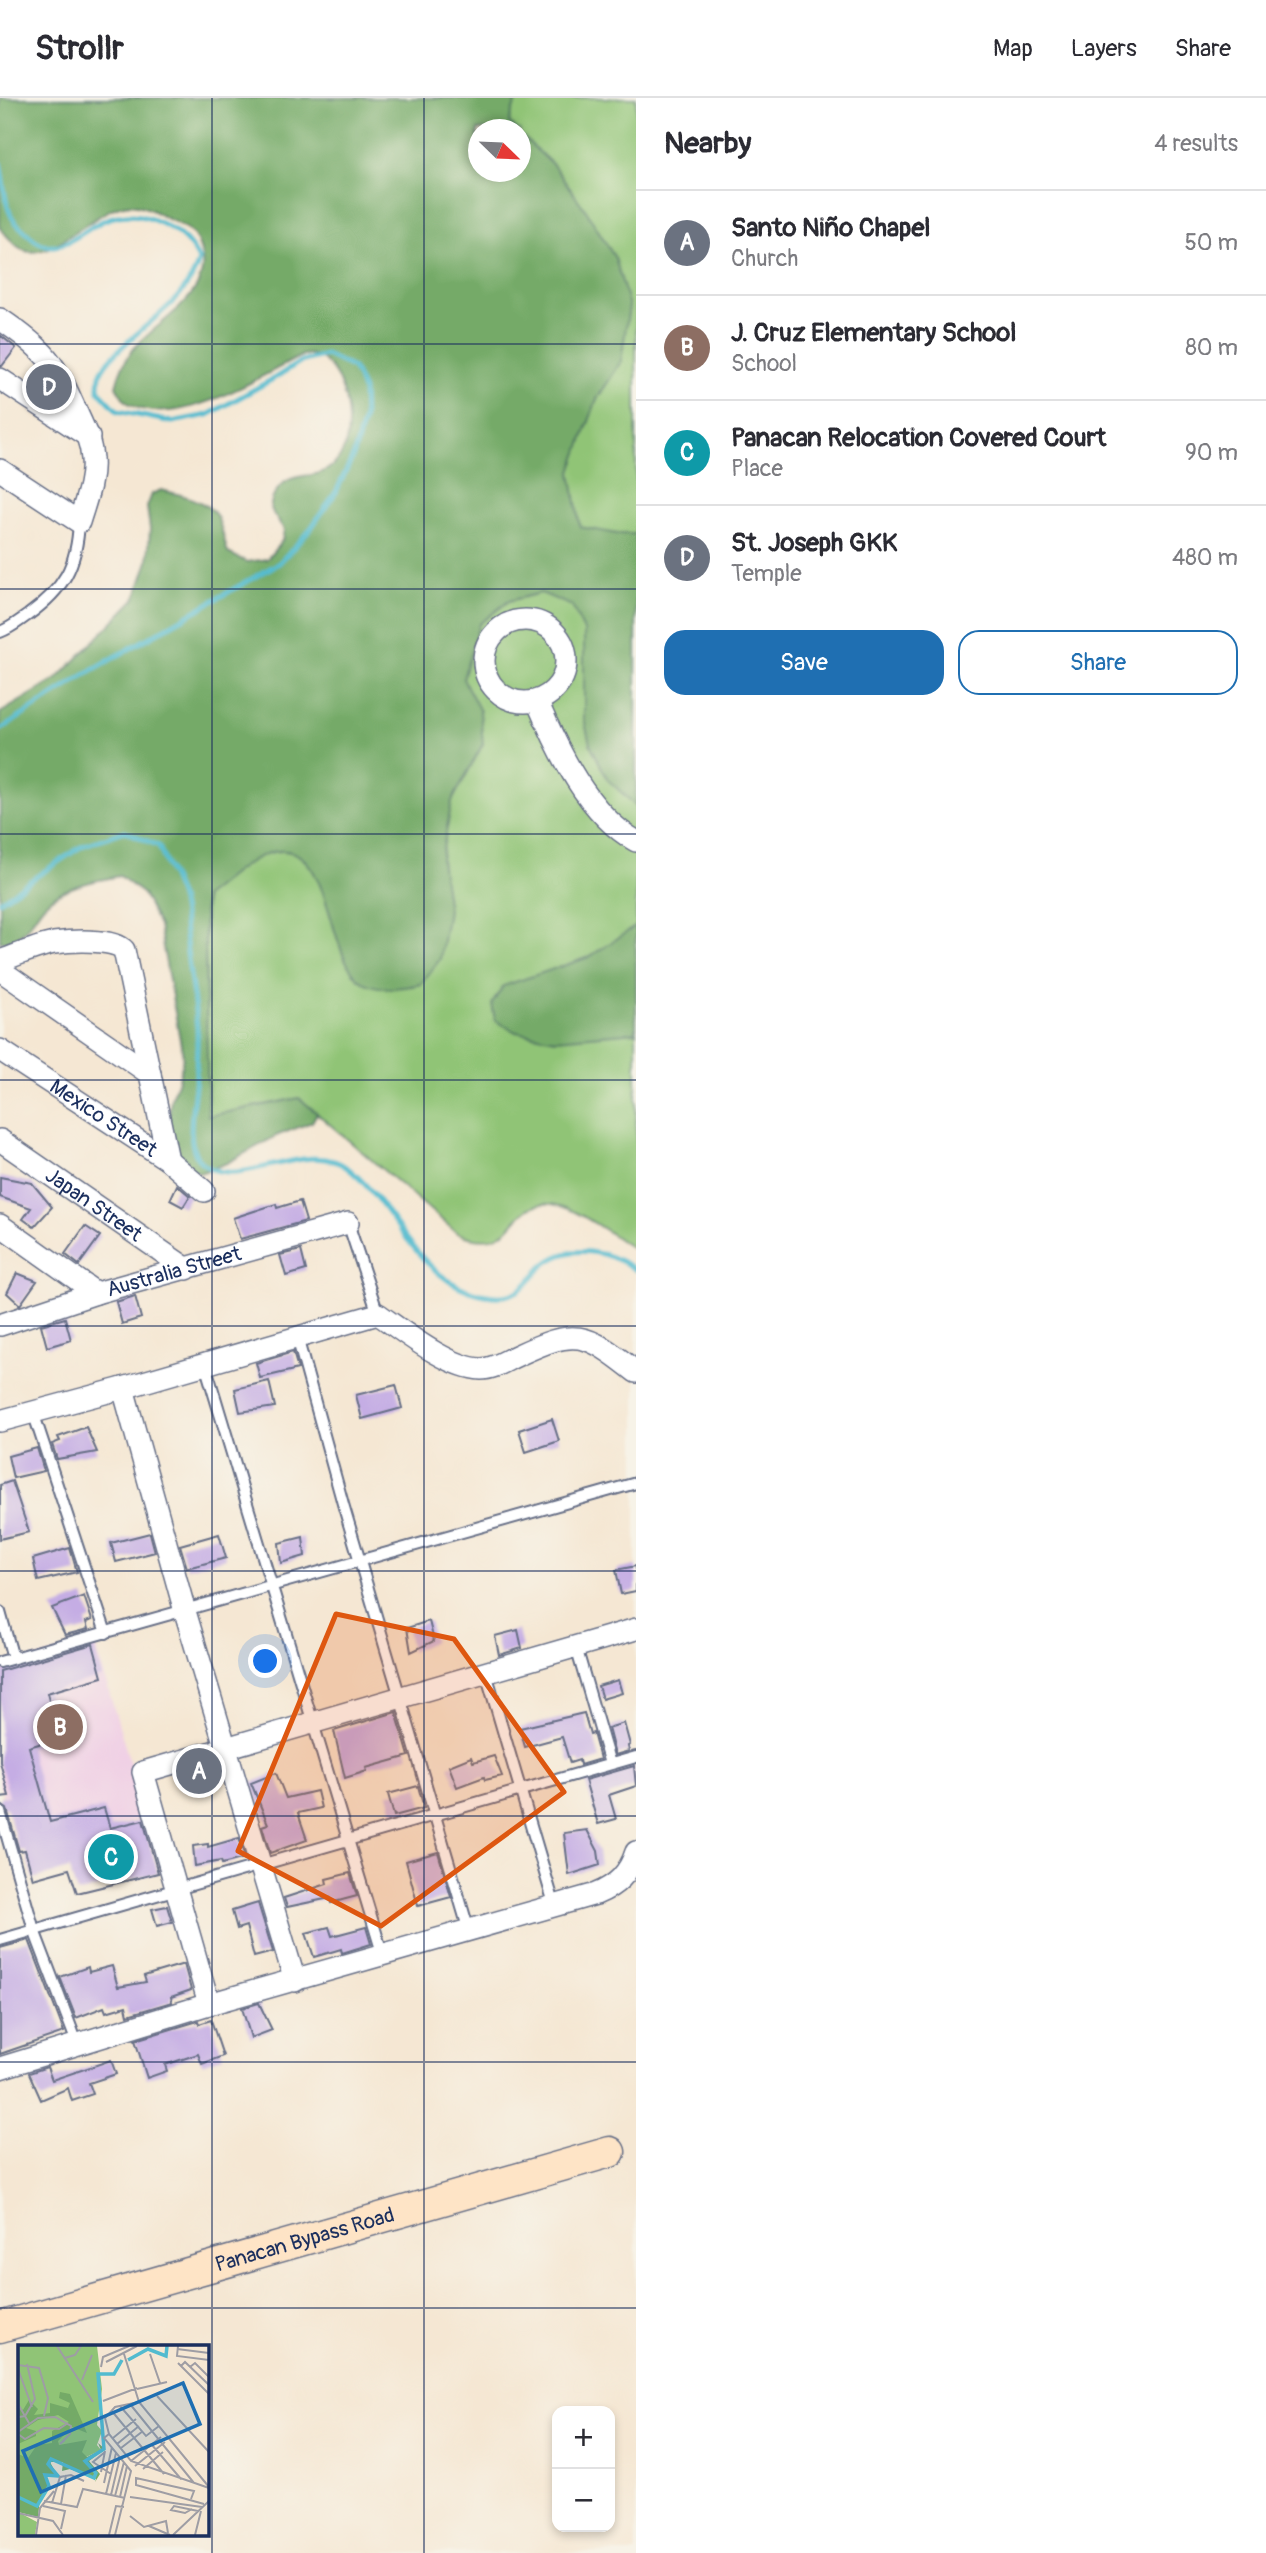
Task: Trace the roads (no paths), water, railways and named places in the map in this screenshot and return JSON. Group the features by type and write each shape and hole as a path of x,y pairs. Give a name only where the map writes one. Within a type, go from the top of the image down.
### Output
{"main road":[{"name":"Panacan Bypass Road","path":"0,2327 610,2152"}],"street":[{"path":"0,319 34,341 50,359 61,375 89,437 91,478 79,522 0,470"},
{"path":"0,379 89,437"},
{"path":"537,701 576,779 607,820 636,841"},
{"path":"0,961 54,943 108,942 120,946 127,955 168,1160"},
{"path":"0,970 150,1074"},
{"name":"Mexico Street","path":"0,1050 168,1160 204,1191"},
{"name":"Japan Street","path":"0,1140 187,1269"},
{"name":"Australia Street","path":"5,1319 348,1223"},
{"path":"0,1225 96,1293"},
{"path":"0,1420 123,1388 378,1314 419,1342 472,1367 494,1367 547,1342 575,1337 584,1338 602,1347 636,1372"},
{"path":"123,1388 184,1608 295,1981"},
{"path":"209,2004 143,1772 636,1629"},
{"path":"0,2068 209,2004 470,1931 607,1889 632,1874 636,1852"}],"lane":[{"path":"0,632 9,629 39,607 58,589 73,563 79,522"},
{"path":"348,1223 378,1314"},
{"path":"297,1337 343,1504 470,1931"},
{"path":"205,1364 383,1956"},
{"path":"33,1412 106,1633"},
{"path":"0,1662 184,1608 636,1483"},
{"path":"0,1612 13,1658"},
{"path":"576,1647 610,1764"},
{"path":"486,1673 555,1906"},
{"path":"0,1940 636,1757"},
{"path":"0,1812 34,1930 77,2043"}],"waterway":[{"path":"0,163 6,203 12,218 40,243 61,245 110,218 136,216 162,224 174,231 193,249 199,260 194,274 177,298 120,349 101,371 99,391 118,411 172,422 208,415 300,362 326,355 353,368 363,390 364,418 354,454 336,492 309,531 279,563 94,669 0,730"},
{"path":"0,901 82,846 125,831 159,846 179,895 183,913 197,1033 191,1133 192,1144 201,1162 216,1170 233,1172 313,1158 332,1160 349,1169 364,1184 434,1270 451,1282 480,1294 512,1294 529,1282 543,1266 565,1254 577,1252 602,1254 636,1270"}],"place":[{"name":"St. Joseph GKK","path":"49,387"},
{"name":"J. Cruz Elementary School","path":"60,1727"},
{"name":"Santo Niño Chapel","path":"199,1771"},
{"name":"Panacan Relocation Covered Court","path":"111,1857"}]}
